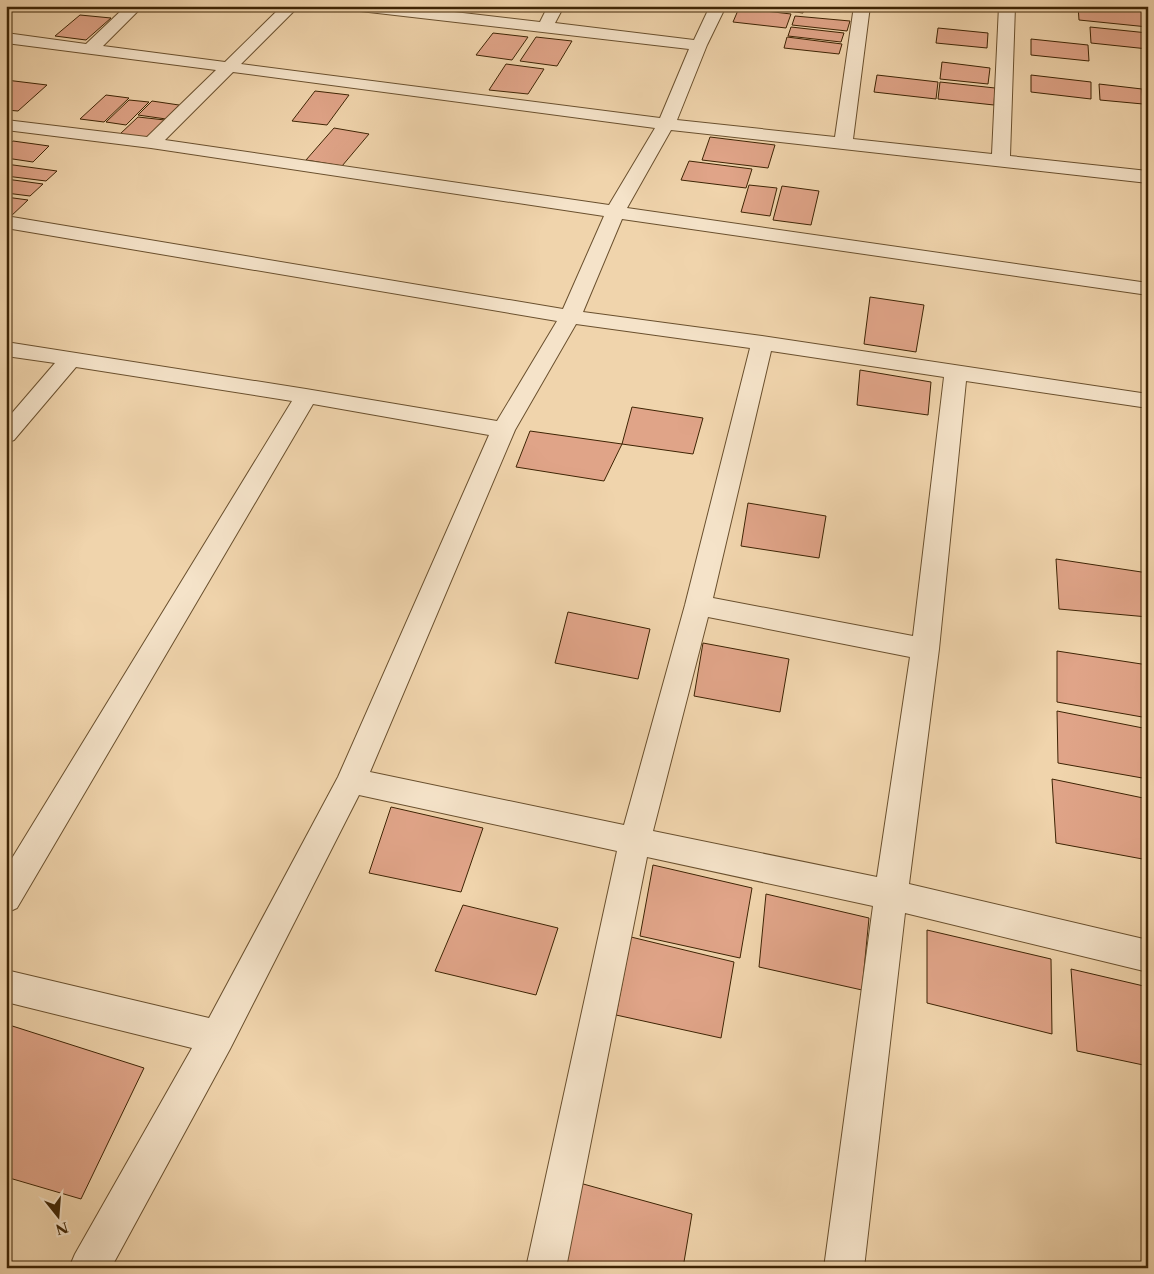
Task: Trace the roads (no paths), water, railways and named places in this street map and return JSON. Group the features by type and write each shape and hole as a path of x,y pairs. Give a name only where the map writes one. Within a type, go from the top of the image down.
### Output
{"street":[{"path":"91,48 135,6"},
{"path":"151,143 290,6"},
{"path":"360,6 699,44"},
{"path":"545,27 556,6"},
{"path":"89,1268 218,1037 351,781 503,430 570,317 614,212 666,124 699,44 718,6"},
{"path":"842,142 862,6"},
{"path":"1001,160 1007,6"},
{"path":"6,38 666,124 842,142 1148,178"},
{"path":"6,125 151,143 1148,289"},
{"path":"6,222 570,317 762,342 956,373 1148,400"},
{"path":"546,1268 635,841 698,605 762,342"},
{"path":"6,350 306,396 503,430"},
{"path":"6,435 70,360"},
{"path":"844,1268 891,895 925,649 956,373"},
{"path":"6,898 306,396"},
{"path":"698,605 925,649"},
{"path":"351,781 891,895 1148,956"},
{"path":"6,986 218,1037"}]}
